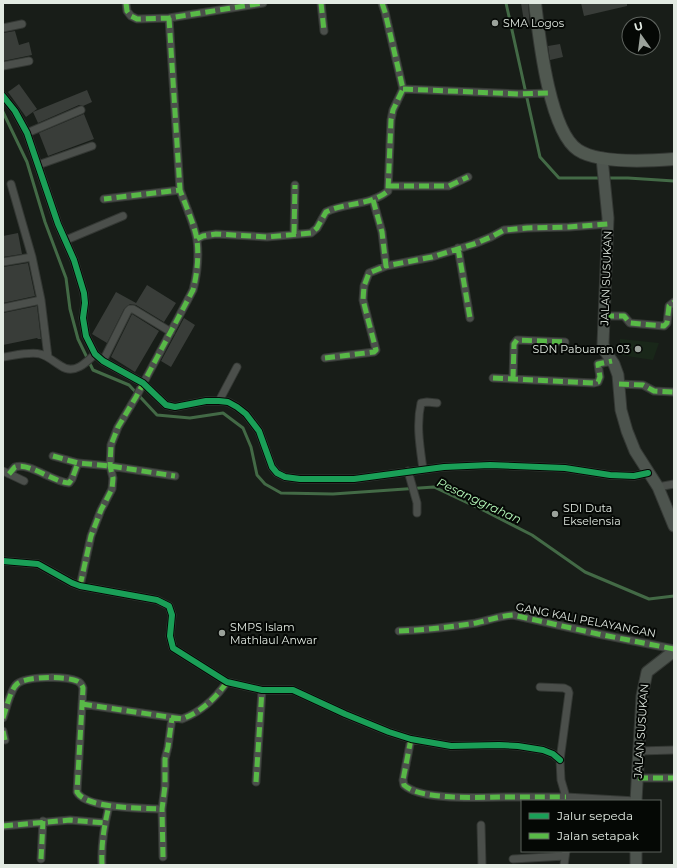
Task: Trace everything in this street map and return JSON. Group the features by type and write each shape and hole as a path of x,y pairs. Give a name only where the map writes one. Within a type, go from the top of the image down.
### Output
{"main road":[{"path":"535,3 549,93 566,135 571,143 578,150 588,154 602,163 674,159"}],"street":[{"path":"126,3 127,11 130,16 137,18 169,18 263,3"},
{"path":"321,3 324,31"},
{"path":"197,239 203,236 216,234 267,237 311,233 317,228 326,212 329,210 373,200 382,196 388,191 391,120 393,110 403,89 382,3"},
{"path":"80,586 91,536 112,489 113,478 110,466 111,445 118,427 136,397 193,290 196,277 197,239 180,190 169,18"},
{"path":"3,28 22,24"},
{"path":"3,66 29,62"},
{"path":"403,89 519,94 549,93"},
{"path":"3,96 15,111 27,133 58,224 74,260 84,293 83,318 86,336 93,356 104,361 142,385 166,405 175,407 206,401 219,401 228,402 237,407 246,414 259,431 272,467 277,473 286,477 300,479 354,479 444,467 524,466 587,470 610,475 634,476 648,473"},
{"path":"27,133 82,110"},
{"path":"38,165 92,146"},
{"name":"JALAN SUSUKAN","path":"602,163 608,224 604,316 605,351 612,361 618,375 621,410 627,431 635,451 658,487 674,526"},
{"path":"389,186 449,186 468,177"},
{"path":"11,184 32,257 41,300 48,357"},
{"path":"294,234 295,185"},
{"path":"104,199 180,190"},
{"path":"373,200 382,232 386,266"},
{"path":"66,240 123,216"},
{"path":"325,358 374,352 376,350 363,300 364,286 369,273 386,266 432,257 491,238 504,230 608,224"},
{"path":"458,248 470,318"},
{"path":"3,262 32,257"},
{"path":"3,308 41,300"},
{"path":"604,316 624,316 630,323 664,326 667,323 668,306 674,302"},
{"path":"104,361 130,309 133,309 171,332"},
{"path":"514,379 514,344 517,340 565,342"},
{"path":"3,357 38,353 48,357 62,367 72,370 80,367 93,356"},
{"path":"494,378 594,383 598,382 600,377 598,364 612,361"},
{"path":"219,401 237,367"},
{"path":"619,384 643,385 654,391 674,392"},
{"path":"423,469 419,431 421,403 437,403"},
{"path":"53,456 78,463 110,466 175,476"},
{"path":"24,481 6,473 14,467 22,466 61,482 69,483 78,463"},
{"path":"408,471 417,502 417,513"},
{"path":"658,487 674,484"},
{"path":"3,561 38,564 80,586 157,600 169,606 172,615 170,636 173,648 227,682 262,690 293,690 388,732 411,739 451,746 499,745 543,750 553,754 560,760"},
{"name":"GANG KALI PELAYANGAN","path":"399,631 424,630 513,615 674,650"},
{"name":"JALAN SUSUKAN","path":"636,800 642,696 647,672 674,650"},
{"path":"3,718 16,685 25,680 48,678 78,681 82,684 83,688 77,792 83,798 109,806 140,809 162,809"},
{"path":"82,704 182,719 193,715 218,695 227,682"},
{"path":"540,687 564,688 568,690 569,693 560,760 561,780 570,799"},
{"path":"256,782 262,690"},
{"path":"162,857 162,809 165,786 165,759 172,718"},
{"path":"3,731 5,740"},
{"path":"411,739 404,785 412,790 432,795 460,798 502,797 603,800"},
{"path":"639,751 674,750"},
{"path":"638,778 674,778"},
{"path":"102,865 102,848 109,806"},
{"path":"3,826 70,820 105,823"},
{"path":"41,860 43,822"},
{"path":"481,825 482,865"},
{"path":"636,852 636,865"},
{"path":"513,859 565,853 564,865"}],"shaded area":[{"name":"SDN Pabuaran 03","path":"620,339 659,343 653,360 620,355"}],"building":[{"path":"521,3 528,3 530,27 525,28"},
{"path":"581,3 627,3 627,6 584,16"},
{"path":"15,31 19,45 29,42 32,55 3,61 3,33"},
{"path":"560,44 563,57 550,60 548,46"},
{"path":"19,84 37,109 26,117 8,92"},
{"path":"87,90 92,102 83,106 79,105 38,123 33,112"},
{"path":"84,114 94,139 48,156 39,133"},
{"path":"18,233 22,254 3,257 3,236"},
{"path":"28,263 35,296 3,303 3,267"},
{"path":"147,285 176,303 164,322 136,305 130,304 124,309 107,343 92,334 116,292 136,303"},
{"path":"37,306 41,339 37,338 3,345 3,313"},
{"path":"132,314 159,331 135,372 111,357"},
{"path":"184,318 195,325 171,367 161,361"}],"waterway":[{"path":"506,3 540,157 559,178 628,178 674,181"},
{"name":"Pesanggrahan","path":"3,112 27,162 45,222 66,278 70,309 78,339 93,370 129,385 157,415 190,418 223,413 243,428 251,447 257,475 265,484 281,493 333,494 434,487 532,535 585,572 649,599 674,596"}],"marked path":[{"path":"126,3 127,11 131,16 137,19 169,18 263,3"},
{"path":"321,3 324,31"},
{"path":"197,239 203,236 216,234 267,237 311,233 317,228 326,212 366,202 381,196 388,191 391,120 393,110 403,89 382,3"},
{"path":"169,18 180,190"},
{"path":"403,89 519,94 549,93"},
{"path":"389,186 449,186 468,177"},
{"path":"294,234 295,185"},
{"path":"80,586 91,536 101,510 112,489 113,478 110,466 111,445 118,427 136,397 193,290 198,259 196,234 180,190 104,199"},
{"path":"373,200 382,232 386,266 432,257 474,244 504,230 608,224"},
{"path":"458,248 470,318"},
{"path":"325,358 374,352 376,350 363,300 364,286 369,273 386,266"},
{"path":"604,316 624,316 630,323 664,326 667,323 669,306 674,302"},
{"path":"513,379 514,344 517,340 565,342"},
{"path":"493,378 594,383 598,382 600,377 598,364 612,361"},
{"path":"619,384 643,385 654,391 674,392"},
{"path":"53,456 78,463 110,466 175,476"},
{"path":"9,474 15,467 21,466 69,483 78,463"},
{"path":"399,631 457,626 513,615 674,649"},
{"path":"3,718 12,691 17,684 22,681 37,678 64,678 78,681 83,688 77,792 82,798 103,805 162,809"},
{"path":"82,704 182,719 201,709 218,694 227,682"},
{"path":"256,782 262,690"},
{"path":"163,857 162,809 165,786 165,759 172,718"},
{"path":"3,731 5,740"},
{"path":"411,739 403,780 404,785 412,790 424,794 452,797 566,797"},
{"path":"638,778 674,778"},
{"path":"102,865 103,836 109,806"},
{"path":"3,826 70,820 105,823"},
{"path":"41,859 43,821"}],"cycle path":[{"path":"3,96 15,111 27,133 58,224 74,260 84,293 85,303 83,318 86,336 95,354 103,361 143,383 166,405 175,407 206,401 219,401 228,402 237,407 246,414 259,431 272,467 277,473 285,477 300,479 354,479 444,467 490,465 565,468 610,475 634,476 648,473"},
{"path":"3,561 38,564 80,586 157,600 169,606 172,615 170,636 173,648 227,682 262,690 293,690 345,714 389,732 411,739 451,746 518,746 543,750 553,754 560,760"}],"place":[{"name":"SMA Logos","path":"495,23"},
{"name":"SDN Pabuaran 03","path":"638,349"},
{"name":"SDI Duta Ekselensia","path":"555,514"},
{"name":"SMPS Islam Mathlaul Anwar","path":"222,633"}]}
